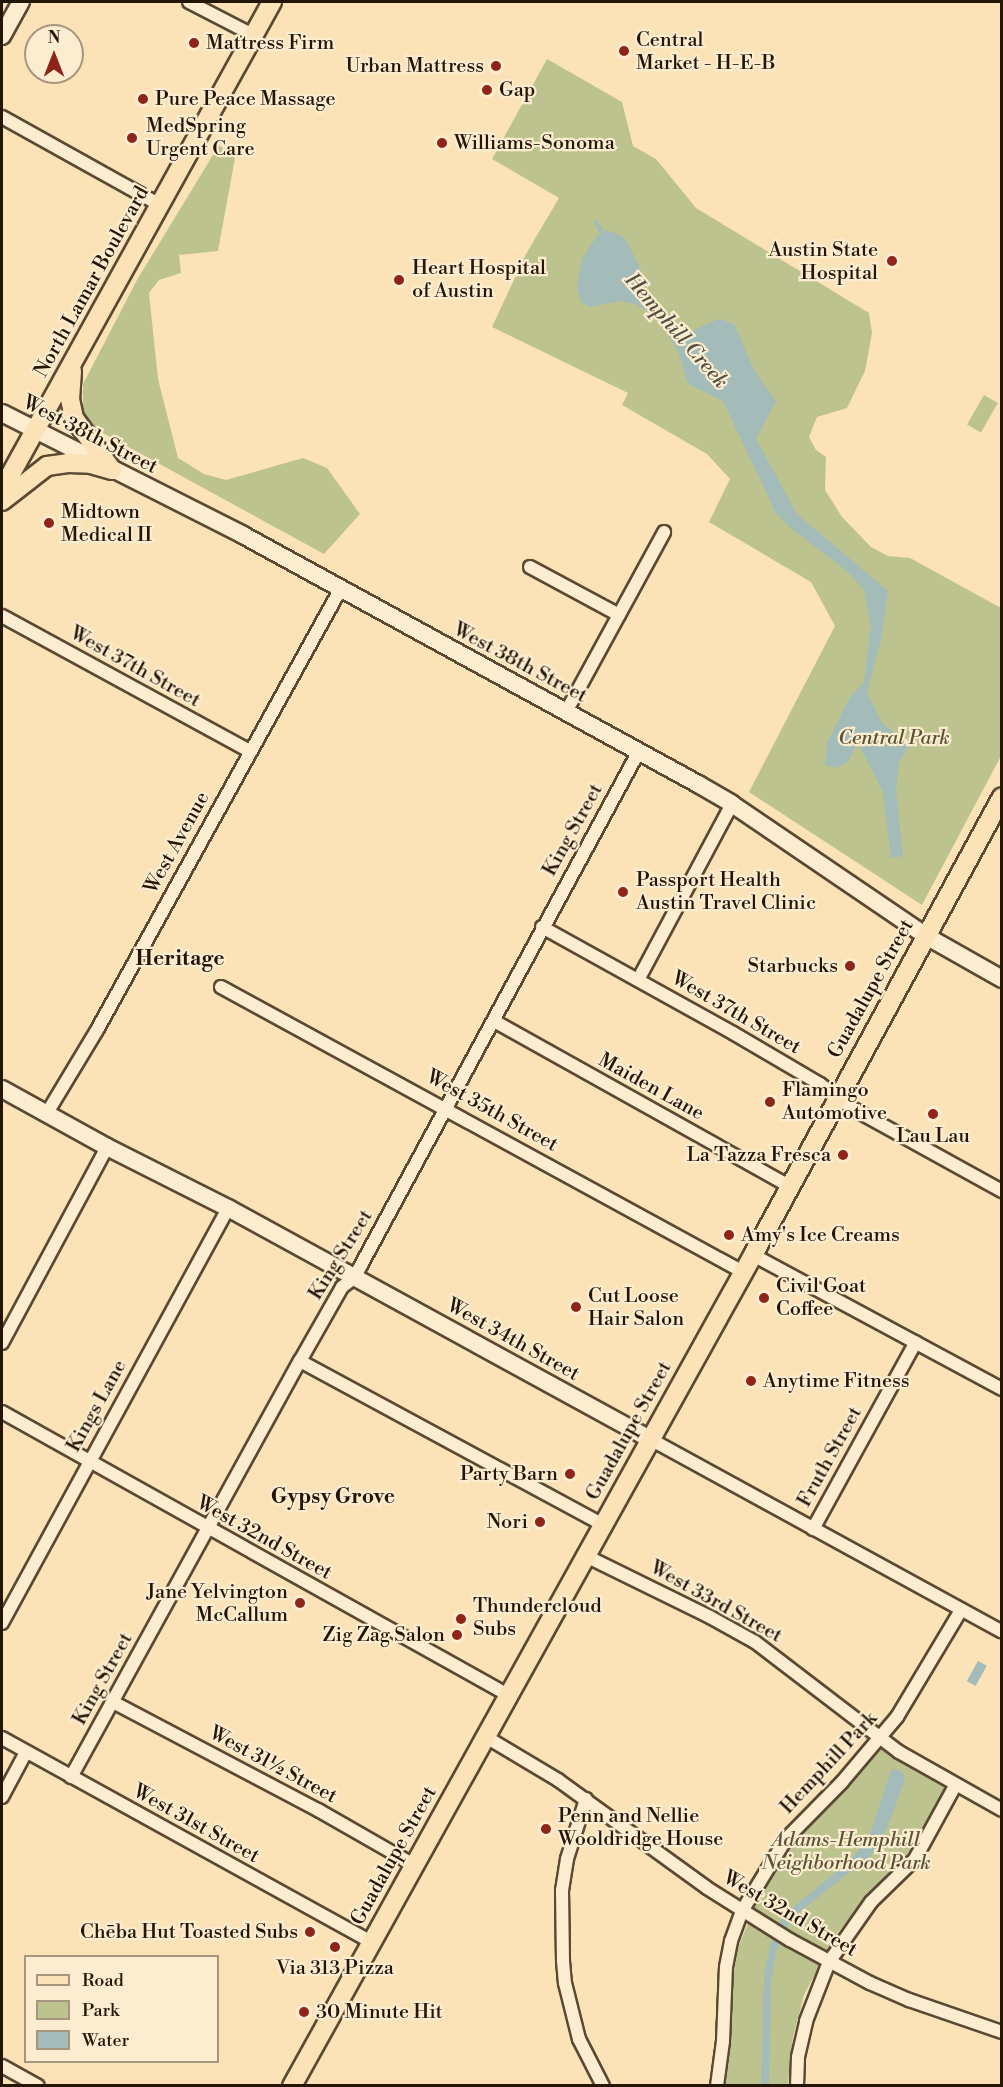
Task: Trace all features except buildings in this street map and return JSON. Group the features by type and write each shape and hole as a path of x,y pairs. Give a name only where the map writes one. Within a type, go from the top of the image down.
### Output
{"main road":[{"path":"2,36 21,2"},
{"name":"North Lamar Boulevard","path":"2,490 272,2"},
{"path":"73,363 70,399 74,418 112,470"},
{"name":"West 38th Street","path":"2,413 243,536 639,751 732,804 926,936 1002,979"},
{"path":"2,501 43,467 54,464 91,464 112,470"},
{"name":"Guadalupe Street","path":"292,2085 753,1255 837,1096 1002,797"},
{"name":"West 34th Street","path":"2,1089 107,1147 228,1208 650,1439"}],"street":[{"path":"189,2 254,36"},
{"path":"2,117 160,205"},
{"path":"566,712 664,532"},
{"path":"530,567 619,615"},
{"name":"West Avenue","path":"47,1113 102,1022 249,751 340,590"},
{"name":"West 37th Street","path":"2,616 249,751"},
{"name":"King Street","path":"71,1777 300,1361 342,1287 354,1278 448,1108 542,927 639,751"},
{"path":"638,980 732,804"},
{"name":"West 37th Street","path":"542,927 837,1096 855,1110 1002,1191"},
{"name":"West 35th Street","path":"221,987 448,1108 743,1272"},
{"name":"Maiden Lane","path":"494,1021 789,1186"},
{"path":"2,1343 107,1147"},
{"name":"Kings Lane","path":"2,1623 228,1208"},
{"path":"753,1255 1002,1389"},
{"name":"Fruth Street","path":"813,1529 916,1342"},
{"path":"300,1361 603,1525"},
{"name":"West 32nd Street","path":"2,1412 207,1529 508,1695"},
{"name":"West 34th Street","path":"650,1439 1002,1632"},
{"name":"West 33rd Street","path":"586,1556 710,1617 755,1642 899,1752 955,1786 1002,1810"},
{"name":"Hemphill Park","path":"717,2085 723,2042 726,1967 730,1941 742,1911 786,1839 880,1739 914,1692 961,1610"},
{"name":"West 31½ Street","path":"113,1702 318,1810 414,1865"},
{"name":"West 32nd Street","path":"486,1737 586,1799 669,1862 772,1930 829,1962 909,2000 1002,2032"},
{"name":"West 31st Street","path":"2,1738 372,1942"},
{"path":"2,1797 26,1752"},
{"path":"797,2085 798,2057 806,2021 829,1962 871,1902 915,1859 955,1786"},
{"path":"586,1799 567,1859 562,1890 563,1960 565,1983 579,2038 603,2085"},
{"path":"2,2066 21,2081 38,2085"}],"green space":[{"name":"Central Park","path":"547,59 622,102 633,146 656,159 696,208 869,313 872,333 865,371 847,408 817,417 809,437 816,450 826,457 825,490 842,517 871,547 888,556 910,558 1001,608 1001,756 922,905 749,792 835,626 811,582 709,522 730,479 707,454 622,405 628,393 492,327 526,254 559,198 492,159"},
{"path":"219,145 235,158 218,251 179,255 181,273 159,280 149,293 158,379 178,458 204,474 226,480 303,458 327,468 360,514 324,554 92,427 83,415 83,384 137,280"},
{"path":"984,395 998,403 981,432 967,424"},
{"name":"Adams-Hemphill Neighborhood Park","path":"884,1749 944,1787 943,1793 917,1840 897,1868 859,1906 835,1936 804,1995 793,2037 788,2085 722,2086 732,1983 738,1948 765,1881 786,1849 808,1823 879,1750"}],"water":[{"path":"607,230 625,238 639,266 645,289 680,336 719,319 734,324 754,370 776,401 756,439 797,514 888,591 881,639 867,693 882,723 910,745 899,762 896,791 903,856 891,858 883,792 858,743 848,762 836,768 825,765 827,743 850,697 864,682 871,625 864,590 847,571 793,530 776,513 723,401 688,384 678,351 666,330 649,312 636,304 620,301 590,307 581,302 577,288 582,259 597,236"},
{"path":"978,1661 987,1666 976,1686 967,1681"},
{"path":"896,1769 903,1773 905,1780 884,1835 870,1856 792,1918 776,1952 771,1981 769,2085 761,2086 764,1974 770,1946 783,1916 851,1859 869,1837 891,1770"}],"waterway":[{"name":"Hemphill Creek","path":"596,222 602,233"}],"place":[{"name":"Mattress Firm","path":"194,43"},
{"name":"Central Market - H-E-B","path":"624,51"},
{"name":"Urban Mattress","path":"496,66"},
{"name":"Gap","path":"487,90"},
{"name":"Pure Peace Massage","path":"143,99"},
{"name":"MedSpring Urgent Care","path":"132,138"},
{"name":"Williams-Sonoma","path":"442,143"},
{"name":"Austin State Hospital","path":"892,261"},
{"name":"Heart Hospital of Austin","path":"399,280"},
{"name":"Midtown Medical II","path":"49,523"},
{"name":"Passport Health Austin Travel Clinic","path":"623,892"},
{"name":"Starbucks","path":"850,966"},
{"name":"Flamingo Automotive","path":"770,1102"},
{"name":"Lau Lau","path":"933,1114"},
{"name":"La Tazza Fresca","path":"843,1155"},
{"name":"Amy's Ice Creams","path":"729,1235"},
{"name":"Civil Goat Coffee","path":"764,1298"},
{"name":"Cut Loose Hair Salon","path":"576,1307"},
{"name":"Anytime Fitness","path":"751,1381"},
{"name":"Party Barn","path":"570,1474"},
{"name":"Nori","path":"540,1522"},
{"name":"Jane Yelvington McCallum","path":"300,1603"},
{"name":"Thundercloud Subs","path":"461,1619"},
{"name":"Zig Zag Salon","path":"457,1635"},
{"name":"Penn and Nellie Wooldridge House","path":"546,1829"},
{"name":"Chēba Hut Toasted Subs","path":"310,1932"},
{"name":"Via 313 Pizza","path":"335,1947"},
{"name":"30 Minute Hit","path":"304,2012"}],"district":[{"name":"Heritage","path":"180,959"},
{"name":"Gypsy Grove","path":"333,1497"}]}
